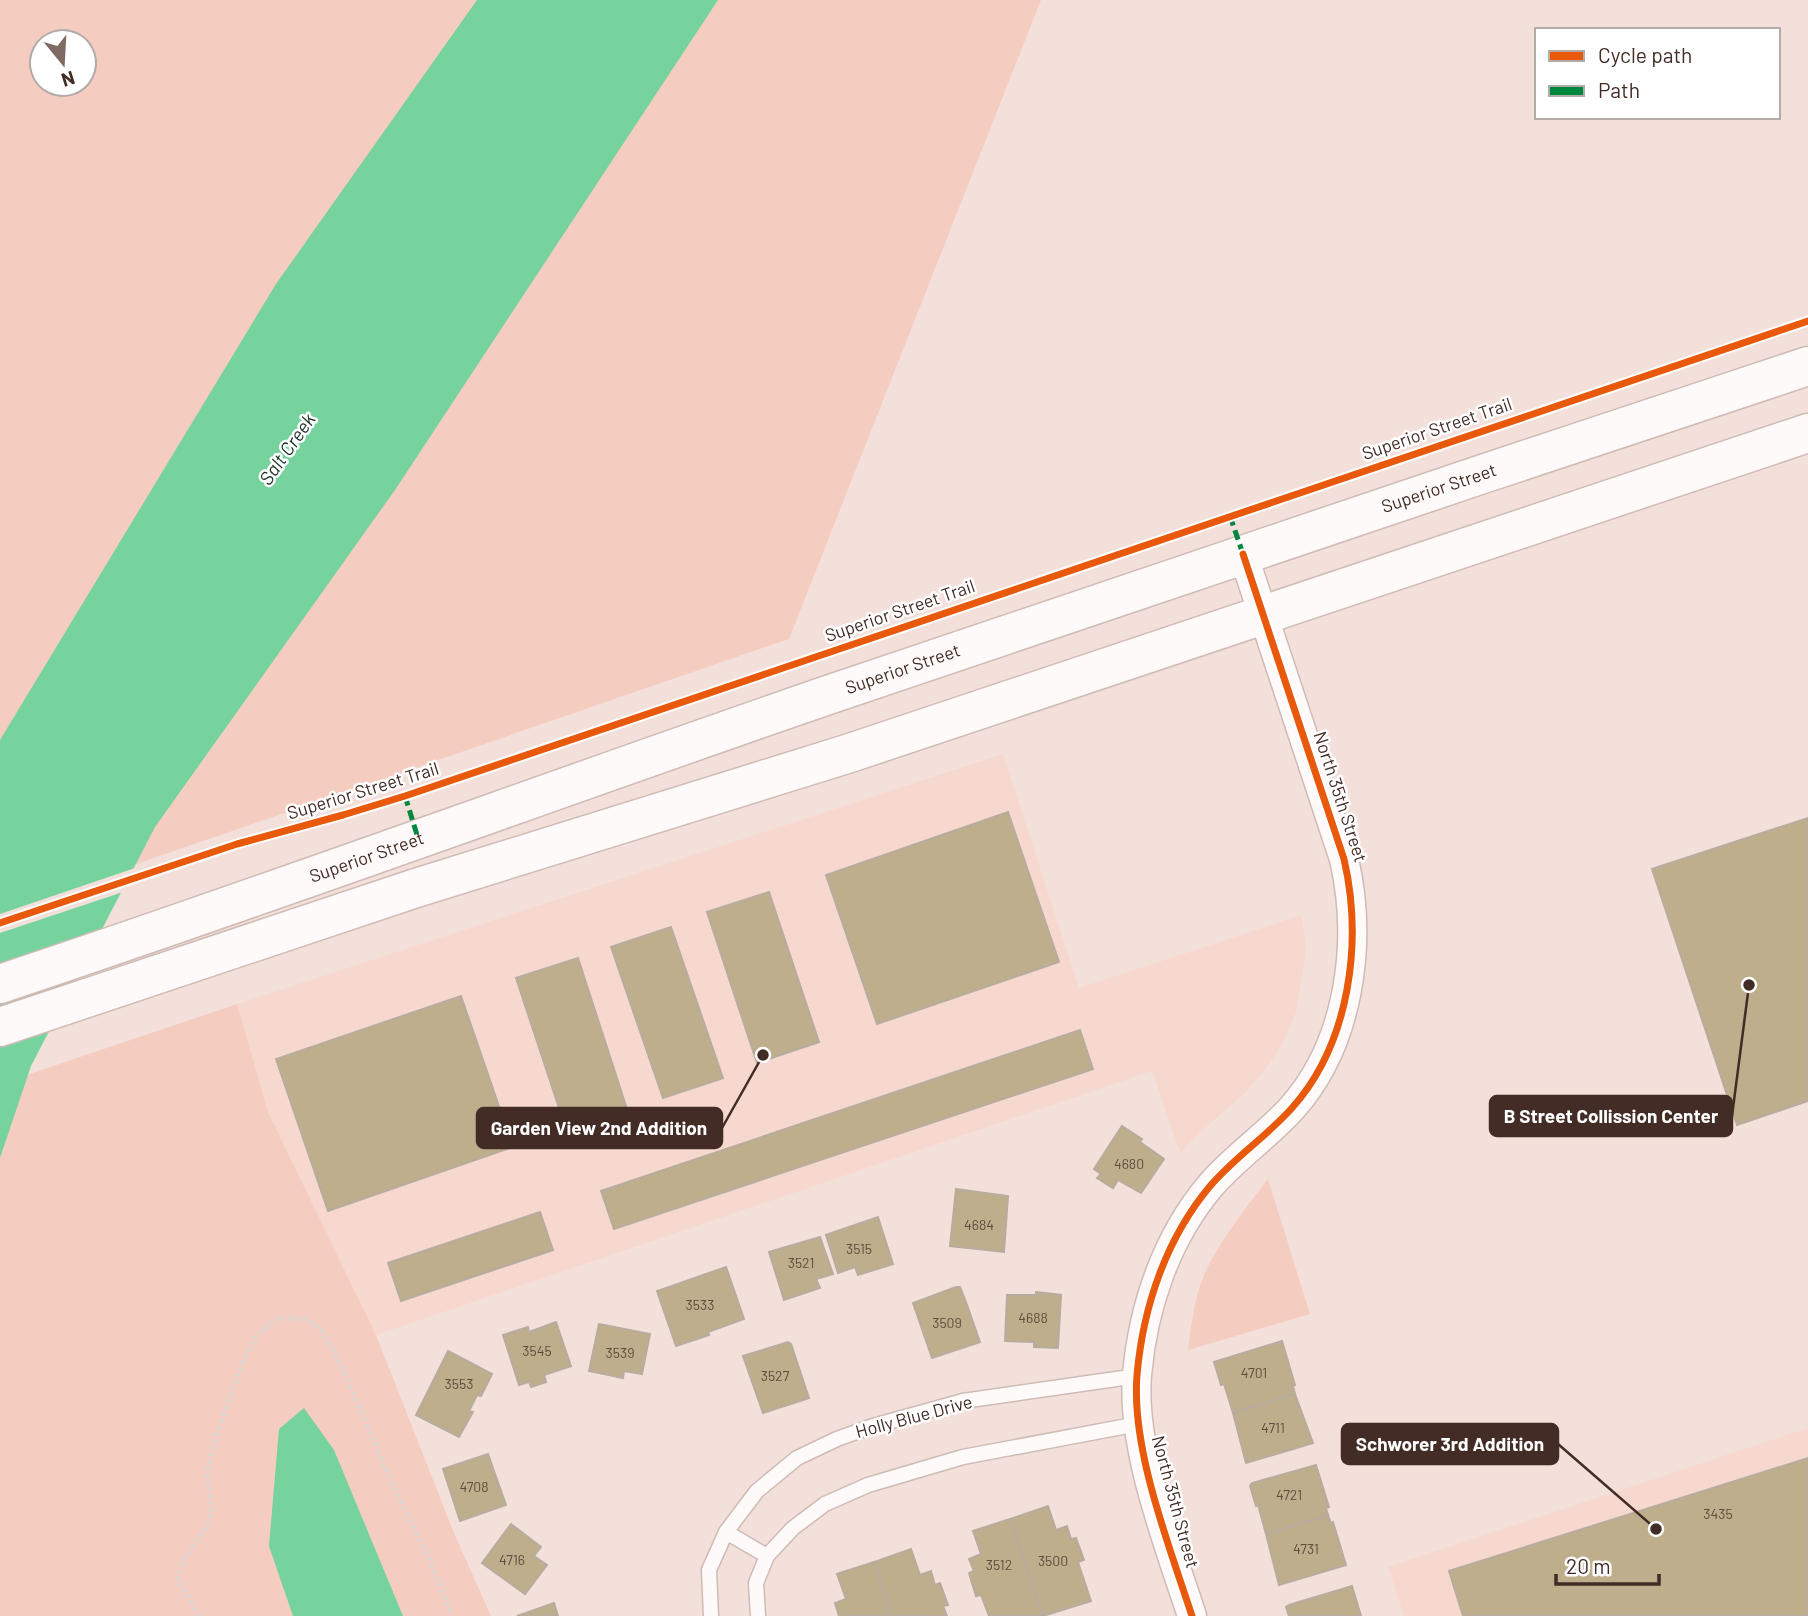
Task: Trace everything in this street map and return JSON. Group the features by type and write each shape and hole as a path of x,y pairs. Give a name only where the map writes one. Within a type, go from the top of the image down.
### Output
{"main road":[{"name":"Superior Street","path":"0,984 211,913 801,705 1808,366"},
{"path":"0,1027 416,888 850,753 1808,433"}],"street":[{"name":"North 35th Street","path":"1192,1616 1145,1461 1138,1424 1137,1376 1151,1296 1170,1250 1212,1184 1291,1109 1314,1079 1331,1048 1346,989 1350,959 1352,892 1344,859 1243,554"}],"lane":[{"name":"Holly Blue Drive","path":"711,1616 709,1570 726,1532 757,1491 797,1458 837,1439 963,1401 1137,1376"},
{"path":"758,1616 756,1583 768,1556 793,1528 825,1504 868,1485 963,1457 1138,1424"},
{"path":"726,1532 768,1556"}],"path":[{"path":"199,1616 178,1580 184,1559 207,1526 212,1513 207,1473 213,1445 251,1345 256,1336 279,1318 305,1319 321,1330 339,1361 384,1465 427,1554 452,1616"}],"shaded area":[{"path":"0,0 1041,0 789,639 0,911"},
{"path":"1003,754 1079,988 1302,915 1306,950 1296,1012 1283,1043 1246,1092 1180,1153 1152,1071 376,1335 268,1112 237,1004"},
{"path":"237,1004 268,1112 376,1335 454,1533 491,1616 0,1616 0,1084"},
{"path":"1268,1179 1310,1314 1188,1350 1197,1297 1208,1267 1232,1228"},
{"path":"1808,1428 1808,1616 1404,1616 1388,1567"}],"water":[{"name":"Salt Creek","path":"477,0 718,0 395,490 155,827 31,1066 0,1158 0,740 276,284"},
{"path":"304,1408 334,1450 403,1616 293,1616 269,1546 279,1429"}],"pier":[{"path":"138,867 126,891 0,933 0,914"}],"building":[{"path":"1008,812 1059,962 877,1024 826,875"},
{"path":"1808,818 1808,1101 1737,1125 1652,869"},
{"path":"769,892 819,1042 757,1063 707,912"},
{"path":"671,927 723,1078 663,1098 611,947"},
{"path":"578,958 627,1109 566,1129 516,978"},
{"path":"461,996 513,1147 328,1211 276,1059"},
{"path":"1080,1030 1093,1069 614,1229 601,1191"},
{"path":"1122,1126 1142,1139 1140,1142 1164,1159 1141,1193 1118,1180 1113,1188 1097,1178 1101,1174 1094,1169"},
{"path":"956,1189 1008,1196 1004,1252 950,1246"},
{"path":"540,1212 553,1250 401,1301 388,1263"},
{"path":"878,1217 893,1264 858,1275 855,1267 838,1273 826,1235"},
{"path":"820,1237 833,1274 816,1279 820,1288 784,1300 769,1252"},
{"path":"726,1267 744,1319 676,1346 657,1291"},
{"path":"960,1287 980,1342 932,1358 913,1303"},
{"path":"1036,1292 1061,1295 1058,1348 1034,1347 1034,1342 1005,1341 1007,1295 1036,1295"},
{"path":"556,1322 571,1366 544,1375 546,1382 531,1387 529,1382 519,1385 503,1335 528,1327 529,1332"},
{"path":"599,1324 650,1334 642,1374 624,1371 623,1378 589,1371"},
{"path":"1282,1341 1295,1385 1295,1394 1233,1413 1214,1362"},
{"path":"788,1342 791,1344 809,1398 763,1413 743,1356"},
{"path":"448,1351 492,1374 481,1396 477,1395 469,1411 473,1412 459,1437 416,1415"},
{"path":"1295,1394 1313,1443 1246,1463 1233,1413"},
{"path":"488,1454 506,1505 460,1521 443,1469"},
{"path":"1808,1458 1808,1616 1463,1616 1449,1571"},
{"path":"1316,1465 1329,1507 1326,1508 1328,1515 1266,1534 1250,1486 1252,1483"},
{"path":"1048,1506 1056,1530 1067,1526 1071,1539 1076,1538 1084,1560 1078,1562 1091,1601 1043,1616 1010,1519"},
{"path":"1328,1515 1331,1523 1333,1522 1346,1565 1279,1585 1266,1534"},
{"path":"1010,1519 1043,1616 989,1616 981,1595 976,1596 969,1573 974,1571 969,1559 981,1554 973,1531"},
{"path":"511,1524 541,1547 534,1556 547,1565 525,1594 482,1563"},
{"path":"911,1549 920,1575 931,1571 935,1585 940,1583 948,1605 943,1606 947,1616 892,1616 874,1562"},
{"path":"874,1562 892,1616 839,1616 835,1603 846,1599 837,1574"},
{"path":"1352,1586 1361,1616 1289,1616 1286,1607 1289,1605"},
{"path":"554,1603 558,1616 517,1616"}],"marked path":[{"path":"1230,516 1243,554"},
{"path":"405,796 418,838"}],"cycle path":[{"name":"Superior Street Trail","path":"0,923 237,844 405,796 1808,321"},
{"path":"1192,1616 1154,1497 1140,1434 1137,1375 1151,1299 1169,1250 1195,1206 1220,1175 1292,1108 1312,1082 1339,1023 1351,957 1350,891 1344,859 1243,554"}],"place":[{"name":"B Street Collission Center","path":"1749,985"},
{"name":"Garden View 2nd Addition","path":"763,1055"},
{"name":"Schworer 3rd Addition","path":"1656,1529"}]}
